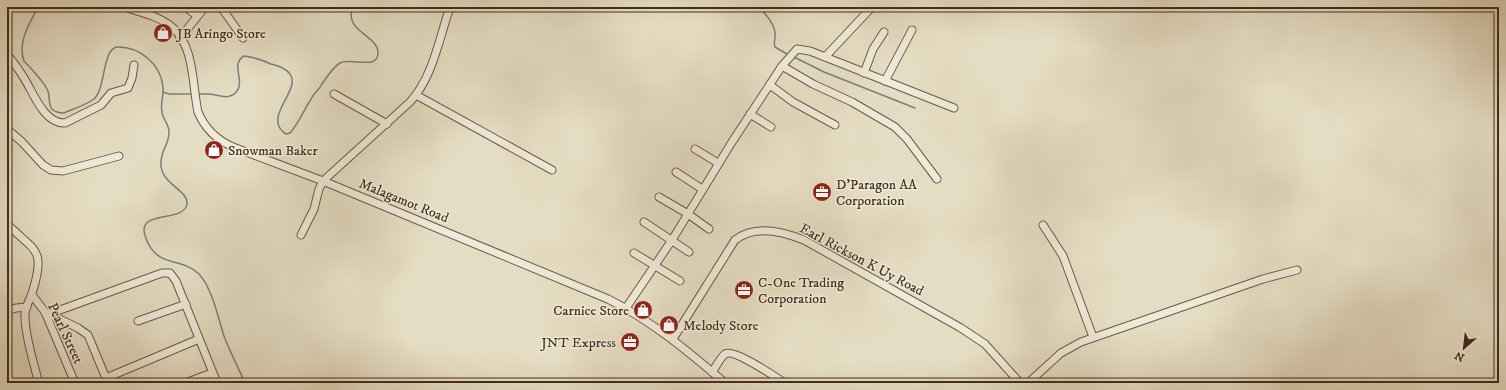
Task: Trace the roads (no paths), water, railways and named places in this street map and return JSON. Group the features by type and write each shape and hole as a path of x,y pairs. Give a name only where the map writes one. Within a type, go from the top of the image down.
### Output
{"street":[{"name":"Malagamot Road","path":"124,7 144,13 166,23 172,27 180,38 190,60 198,112 210,132 220,140 234,147 323,181 592,291 626,308 673,339 725,383"},
{"path":"186,7 197,16"},
{"path":"180,38 205,7"},
{"path":"221,7 243,38"},
{"path":"302,236 314,209 318,189 323,181 387,124 421,89 429,70 450,7"},
{"path":"825,57 872,7"},
{"path":"885,81 912,30"},
{"path":"864,73 873,49 884,32"},
{"path":"626,308 672,240 718,163 750,114 782,66 797,49 810,51 954,108"},
{"path":"7,55 24,79 42,110 48,116 61,123 65,123 93,110 101,105 111,93 128,88 132,78 134,65"},
{"path":"782,66 813,84 852,102 895,127 907,139 937,179"},
{"path":"770,85 793,102 835,125"},
{"path":"334,94 387,124"},
{"path":"416,95 552,170"},
{"path":"750,114 771,127"},
{"path":"7,129 22,142 43,165 51,170 63,171 119,156"},
{"path":"695,149 718,163"},
{"path":"676,172 702,189"},
{"path":"659,197 688,214 708,229"},
{"path":"644,222 689,252"},
{"path":"7,224 32,246 39,258 38,276 27,307 25,321 38,383"},
{"path":"1043,225 1063,256 1093,337"},
{"name":"Earl Rickson K Uy Road","path":"673,339 735,240 741,235 750,232 771,231 796,236 804,240 961,328 985,344 1020,383"},
{"path":"634,253 680,281"},
{"path":"1028,383 1061,353 1081,342 1263,279 1297,270"},
{"path":"47,313 164,272 170,273 174,277 186,304 217,383"},
{"name":"Pearl Street","path":"32,295 47,313 75,383"},
{"path":"138,321 186,304"},
{"path":"7,311 27,307"},
{"path":"47,313 84,331 88,335 107,381 199,339"},
{"path":"712,372 722,358 730,352 745,358 785,383"},
{"path":"186,383 212,372"}],"waterway":[{"path":"38,7 25,33 22,54 24,61 46,87 49,93 50,105 54,111 64,113 94,99 101,87 109,54 113,49 118,47 134,50 142,54 158,71 163,87 161,106 162,112 169,131 162,156 161,166 166,178 187,199 187,204 184,210 179,213 150,220 146,224 144,230 145,234 147,241 158,255 164,259 185,265 199,274 204,280 214,303 226,342 245,383"},
{"path":"197,94 210,94 224,97 234,94 237,91 240,82 238,63 244,56 258,59 282,68 290,74 292,81 291,88 279,112 278,120 279,127 286,134 290,133 299,121 312,97 337,65 351,61 369,62 374,61 377,58 378,52 376,46 356,27 353,22 351,15 353,7"},
{"path":"693,7 704,11 715,7"},
{"path":"759,7 773,26 775,47 787,54"},
{"path":"794,57 824,72 915,108"},
{"path":"163,92 169,94 193,94"}],"place":[{"name":"JB Aringo Store","path":"163,33"},
{"name":"Snowman Baker","path":"214,150"},
{"name":"D'Paragon AA Corporation","path":"822,192"},
{"name":"C-One Trading Corporation","path":"744,290"},
{"name":"Carnice Store","path":"643,310"},
{"name":"Melody Store","path":"669,325"},
{"name":"JNT Express","path":"630,342"}]}
